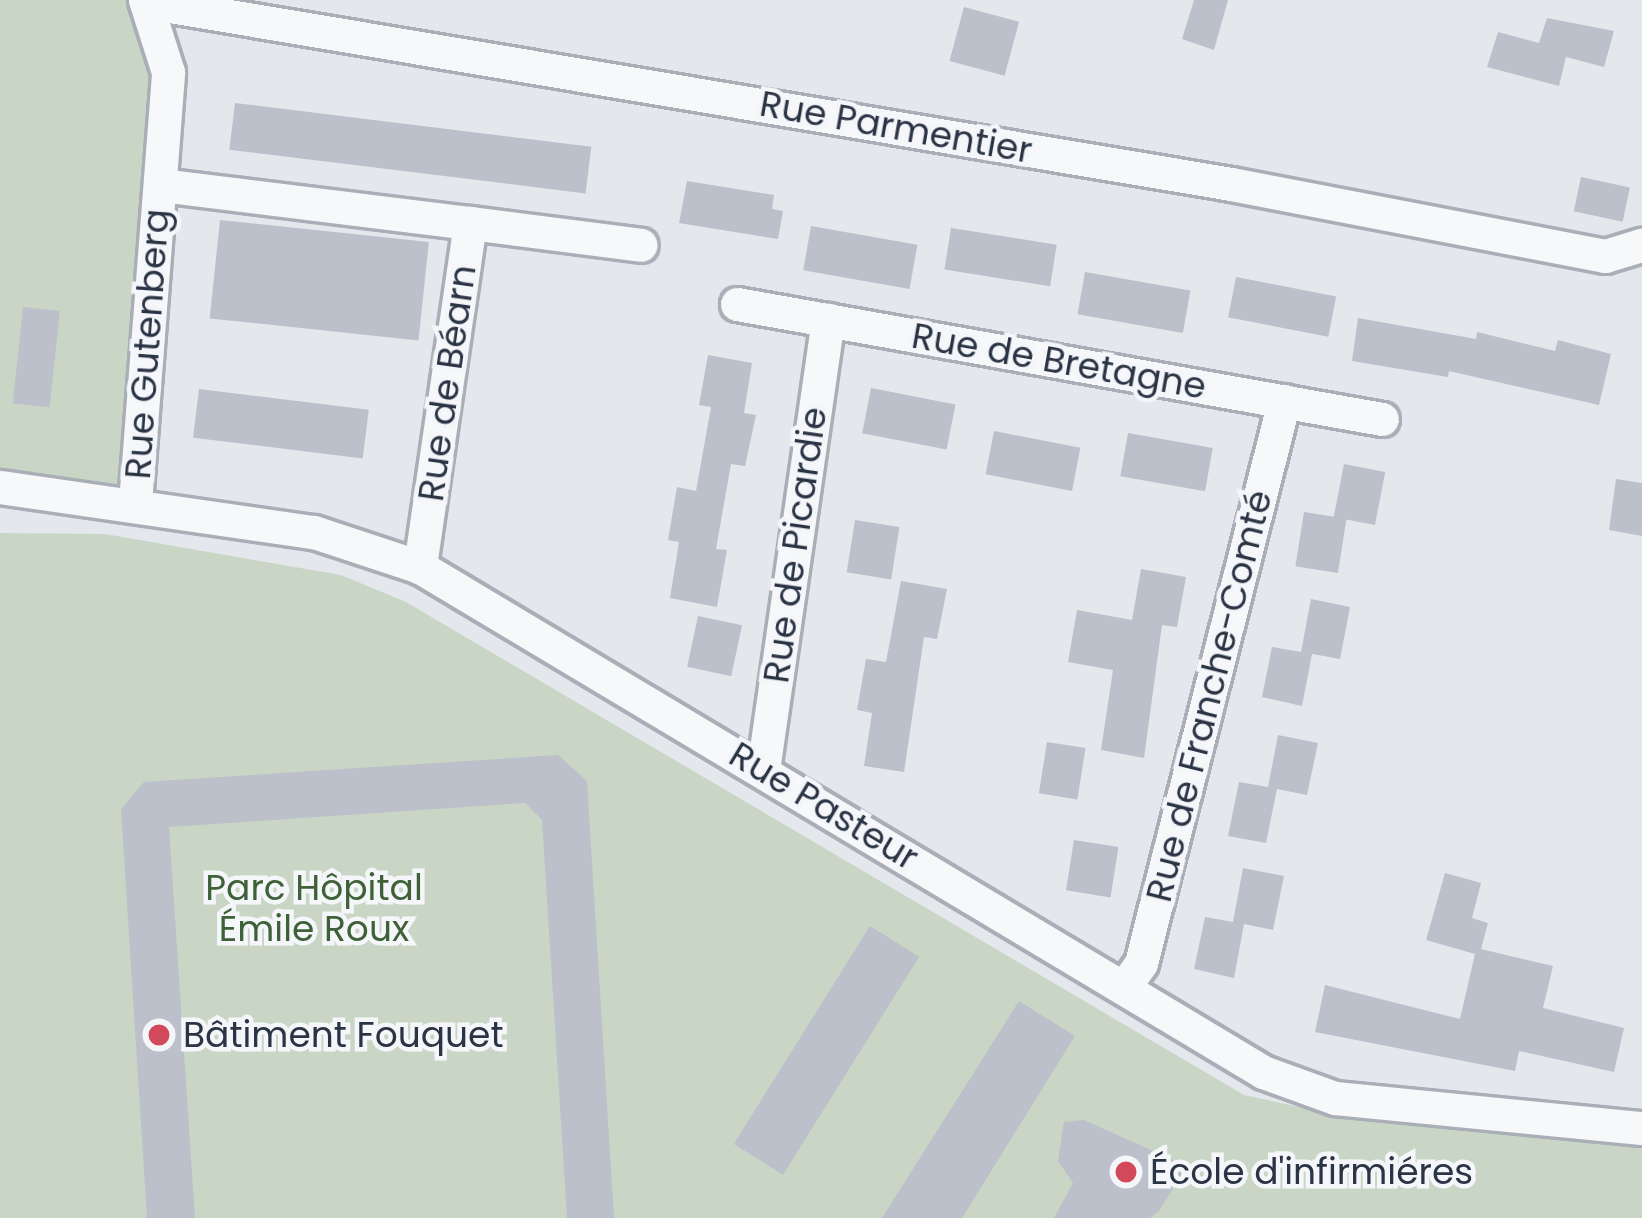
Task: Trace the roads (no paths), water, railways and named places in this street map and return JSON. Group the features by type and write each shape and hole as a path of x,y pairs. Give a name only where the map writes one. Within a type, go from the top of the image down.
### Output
{"street":[{"name":"Rue Gutenberg","path":"135,503 168,72 146,1"},
{"name":"Rue Parmentier","path":"146,1 1231,184 1605,256 1642,245"},
{"name":"Rue de Béarn","path":"160,185 470,223 420,567"},
{"path":"470,223 641,245"},
{"name":"Rue de Bretagne","path":"736,304 1382,418"},
{"name":"Rue de Picardie","path":"763,770 828,320"},
{"name":"Rue de Franche-Comté","path":"1125,986 1141,963 1284,401"},
{"name":"Rue Pasteur","path":"0,487 314,532 420,567 1263,1072 1335,1098 1642,1128"}],"place":[{"name":"Bâtiment Fouquet","path":"159,1035"},
{"name":"École d'infirmiéres","path":"1126,1172"}],"park label":[{"name":"Parc Hôpital Émile Roux","path":"314,908"}]}
